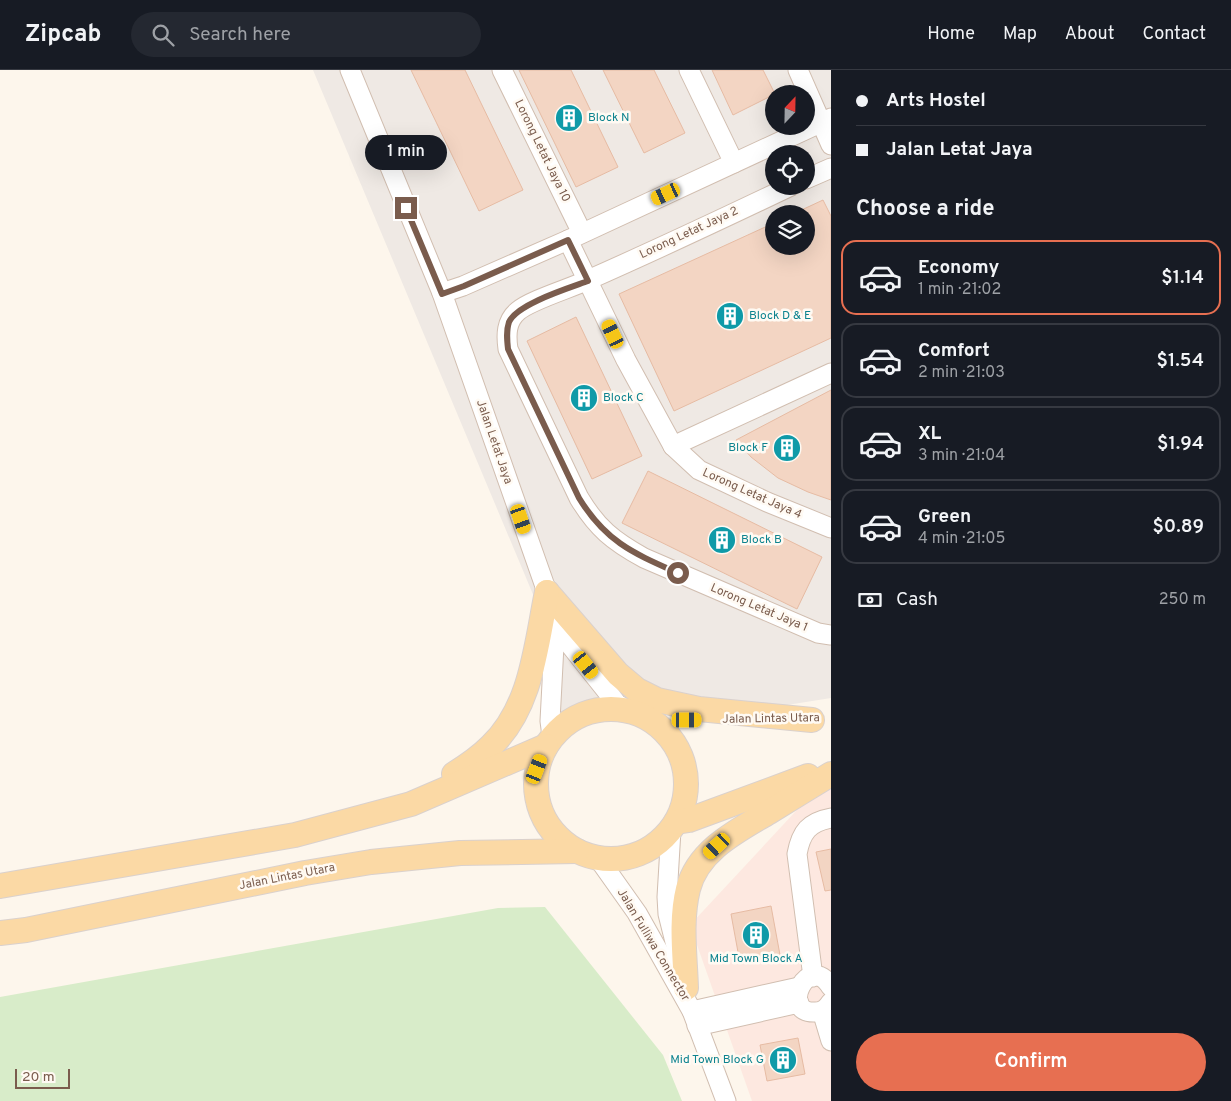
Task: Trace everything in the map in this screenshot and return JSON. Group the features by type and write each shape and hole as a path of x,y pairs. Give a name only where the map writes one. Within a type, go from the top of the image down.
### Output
{"main road":[{"path":"547,592 618,674 637,690 657,700 699,710 822,718"},
{"path":"411,804 472,763 492,746 507,728 520,706 529,680 547,592"},
{"path":"0,886 295,835 411,804 549,741 574,718 600,710 628,711 651,721 672,740 684,766 686,795 674,826"},
{"name":"Jalan Lintas Utara","path":"651,721 822,718"},
{"path":"549,741 537,769 536,793 543,816 557,837 588,855 619,859 638,854 656,844 674,826 831,767"},
{"path":"691,1008 684,912 689,888 696,871 709,854 725,839 831,774"},
{"name":"Jalan Lintas Utara","path":"0,933 26,930 305,873 371,862 460,853 588,855"}],"street":[{"name":"Jalan Letat Jaya","path":"350,70 442,294 547,592 555,626 617,704 628,711"},
{"name":"Lorong Letat Jaya 10","path":"502,70 575,236"},
{"path":"690,70 734,163"},
{"path":"798,70 826,120 831,145"},
{"path":"442,294 575,236 826,120"},
{"path":"815,175 831,168"},
{"name":"Lorong Letat Jaya 2","path":"588,281 772,195"},
{"name":"Lorong Letat Jaya 4","path":"575,236 588,281 626,360 673,446 699,470 767,502 831,528"},
{"name":"Lorong Letat Jaya 1","path":"588,281 518,310 510,320 506,334 508,349 579,498 592,519 606,534 644,558 818,633 831,635"},
{"path":"673,446 831,373"},
{"path":"549,741 555,626"},
{"path":"831,818 823,819 808,827 800,839 797,854 804,989 802,1007 812,1012 827,1006 831,1042"},
{"name":"Jalan Fulliwa Connector","path":"674,826 666,878 668,914 691,1008 726,1101"},
{"name":"Jalan Fulliwa Connector","path":"588,855 637,913 691,1008"},
{"path":"691,1008 804,989 824,979 831,987"}],"shaded area":[{"path":"313,70 831,70 831,698 787,705 672,713 600,713 547,738 550,635"},
{"path":"831,781 831,1101 752,1101 690,925 822,783"}],"green space":[{"path":"545,907 663,1055 682,1101 0,1101 0,997 498,908"}],"building":[{"path":"411,70 465,70 523,190 479,211"},
{"name":"Block N","path":"519,70 571,70 618,167 576,187"},
{"path":"603,70 654,70 685,133 644,153"},
{"path":"712,70 763,70 770,85 765,85 765,99 733,115"},
{"name":"Block D & E","path":"823,200 831,216 831,338 674,411 619,294 765,227 765,255 815,255 815,205 812,205"},
{"name":"Block C","path":"576,317 642,456 592,479 527,341"},
{"name":"Block F","path":"831,390 831,500 778,478 751,457 736,440"},
{"name":"Block B","path":"648,471 822,557 797,609 622,523"},
{"path":"831,849 831,890 825,891 816,852"},
{"name":"Mid Town Block A","path":"771,906 780,955 740,963 731,914"},
{"name":"Mid Town Block G","path":"798,1038 805,1074 767,1081 760,1045"}],"place":[{"name":"Block N","path":"569,118"},
{"name":"Block D & E","path":"730,316"},
{"name":"Block C","path":"584,398"},
{"name":"Block F","path":"787,448"},
{"name":"Block B","path":"722,540"},
{"name":"Mid Town Block A","path":"756,935"},
{"name":"Mid Town Block G","path":"783,1060"}],"route":[{"path":"406,208 442,294 568,240 588,281 518,310 510,320 506,334 508,349 579,498 592,519 606,534 624,547 678,573"}]}
